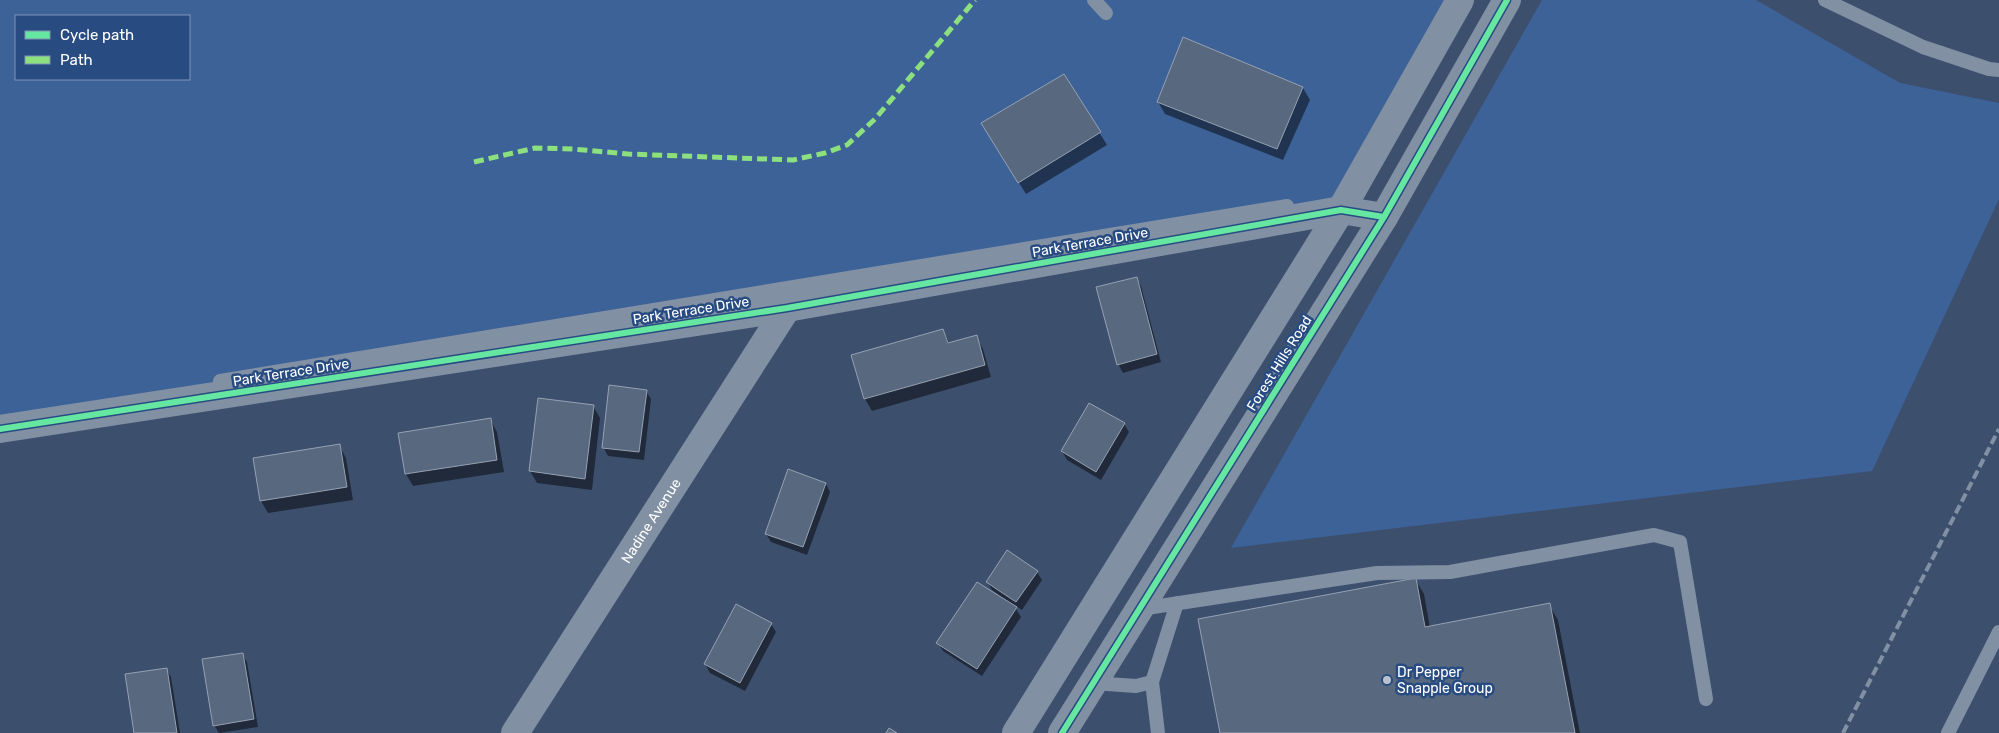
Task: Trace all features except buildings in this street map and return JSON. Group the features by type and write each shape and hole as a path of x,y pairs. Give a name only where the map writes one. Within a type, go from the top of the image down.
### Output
{"street":[{"name":"Forest Hills Road","path":"1016,733 1341,210 1460,0"},
{"name":"Forest Hills Road","path":"1062,733 1384,217 1507,0"},
{"name":"Park Terrace Drive","path":"0,430 787,308 1341,210 1384,217"},
{"name":"Nadine Avenue","path":"515,733 787,308"},
{"path":"1056,669 1093,683"}],"lane":[{"path":"1094,0 1106,13"},
{"path":"1825,0 1923,47 1989,69 1999,70"},
{"path":"0,418 1293,205"},
{"path":"1140,609 1377,573 1450,572 1654,535 1680,542 1706,699"},
{"path":"1158,733 1152,682 1177,603"},
{"path":"1948,733 1999,632"},
{"path":"1093,683 1136,686 1152,682"}],"shaded area":[{"path":"0,0 1444,0 1327,207 0,428"},
{"path":"1542,0 1756,0 1900,83 1999,103 1999,199 1872,471 1231,548"}],"railway":[{"path":"1843,733 1999,429"}],"marked path":[{"path":"474,162 535,148 628,154 793,160 825,153 847,145 875,119 975,0"}],"cycle path":[{"path":"1062,733 1384,217 1507,0"},
{"path":"0,429 787,308 1341,210 1384,217"}],"place":[{"name":"Dr Pepper Snapple Group","path":"1387,680"}]}
